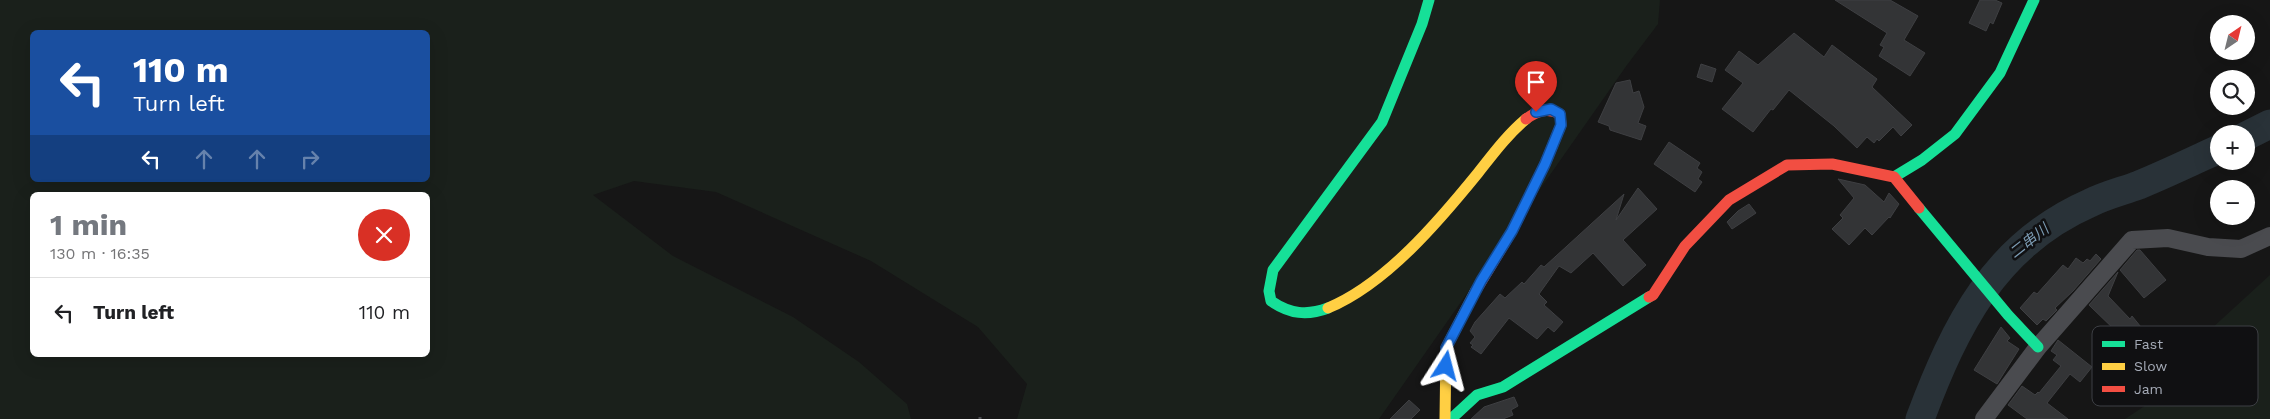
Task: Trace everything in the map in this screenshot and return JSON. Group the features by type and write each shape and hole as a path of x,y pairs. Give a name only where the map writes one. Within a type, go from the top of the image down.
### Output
{"street":[{"path":"1429,0 1422,24 1382,122 1273,270 1269,291 1271,301 1281,308 1294,312 1317,313 1341,303 1368,284 1423,236 1478,172 1500,143 1536,112 1551,109 1560,114 1561,125 1545,164 1512,231 1481,281 1446,348 1445,419"},
{"path":"1894,176 1922,160 1955,134 2000,73 2034,0"},
{"path":"1452,419 1477,395 1503,387 1653,296 1685,246 1729,200 1787,165 1832,164 1894,176 2008,315 2038,347"},
{"path":"1984,419 2038,347 2132,240 2168,238 2208,247 2241,249 2270,236"}],"shaded area":[{"path":"0,0 1660,0 1658,24 1627,65 1379,419 1017,419 1027,384 978,327 871,261 716,192 634,181 593,195 673,256 793,317 859,362 907,404 911,419 0,419"},
{"path":"2270,275 2270,419 2125,419 2145,406 2258,406 2258,326 2214,326"}],"building":[{"path":"1835,0 1890,0 1918,16 1904,40 1925,53 1910,76 1879,56 1884,47 1880,45 1887,33"},
{"path":"1980,0 1995,0 2002,3 1993,24 1990,22 1986,31 1969,23"},
{"path":"1794,33 1824,57 1832,45 1877,79 1872,87 1912,125 1901,136 1893,127 1879,141 1877,139 1874,143 1867,137 1857,148 1834,126 1789,90 1753,132 1722,109 1743,83 1725,70 1739,51 1758,65"},
{"path":"1701,64 1716,69 1712,82 1697,77"},
{"path":"1630,80 1633,93 1639,91 1644,107 1638,123 1646,126 1641,140 1610,130 1609,126 1598,122 1616,83"},
{"path":"1669,142 1700,163 1697,168 1702,172 1698,179 1702,182 1695,192 1654,164"},
{"path":"1838,179 1865,185 1884,202 1889,193 1899,204 1890,218 1872,235 1865,228 1849,245 1832,229 1843,218 1840,215 1854,198"},
{"path":"1638,188 1657,209 1623,240 1646,265 1623,286 1593,253 1571,273 1559,266 1539,294 1547,302 1544,305 1563,322 1554,332 1548,327 1537,339 1509,318 1481,354 1471,347 1473,345 1470,343 1475,337 1470,331 1475,322 1500,294 1505,298 1522,282 1524,284 1541,265 1544,267 1624,194 1616,220"},
{"path":"1749,204 1756,213 1732,229 1727,222 1738,211"},
{"path":"2137,250 2140,250 2166,280 2144,298 2120,270"},
{"path":"2096,254 2101,259 2055,308 2057,310 2046,321 2043,319 2037,325 2020,308 2034,292 2037,294 2063,265 2068,269 2076,258 2083,263 2087,259 2090,261"},
{"path":"2118,272 2108,296 2130,319 2132,316 2140,326 2111,326 2089,305"},
{"path":"2001,327 2010,338 2007,341 2019,349 1997,384 1974,370"},
{"path":"2058,340 2092,367 2080,382 2070,374 2047,403 2068,419 2027,419 2008,405 2022,386 2035,395 2039,393 2061,366 2053,360 2057,355 2051,351"},
{"path":"1514,397 1518,406 1511,410 1513,415 1503,419 1471,419 1484,407"},
{"path":"1409,400 1420,410 1411,419 1390,419"}],"waterway":[{"name":"二串川","path":"2255,132 2270,124"},
{"name":"二串川","path":"1920,419 1933,385 1964,321 1982,292 2003,265 2028,241 2057,221 2090,203 2149,181 2210,153"}],"traffic: fast":[{"path":"1328,308 1306,313 1285,309 1271,301 1269,291 1273,270 1382,122 1422,24 1429,0"},
{"path":"1894,177 1922,160 1955,134 2000,73 2034,0"},
{"path":"1919,208 2008,315 2038,347"},
{"path":"1451,419 1477,395 1503,387 1649,297"}],"traffic: slow":[{"path":"1328,308 1370,284 1410,250 1446,211 1506,138 1526,119"},
{"path":"1445,419 1446,348 1475,292"}],"traffic: jam":[{"path":"1475,292 1512,231 1545,164 1561,125 1560,114 1546,110 1526,119"},
{"path":"1649,297 1653,295 1685,246 1729,200 1787,165 1832,164 1894,177 1919,208"}],"route":[{"path":"1446,366 1446,348 1481,281 1512,231 1545,164 1561,125 1560,114 1551,109 1536,112"}]}
